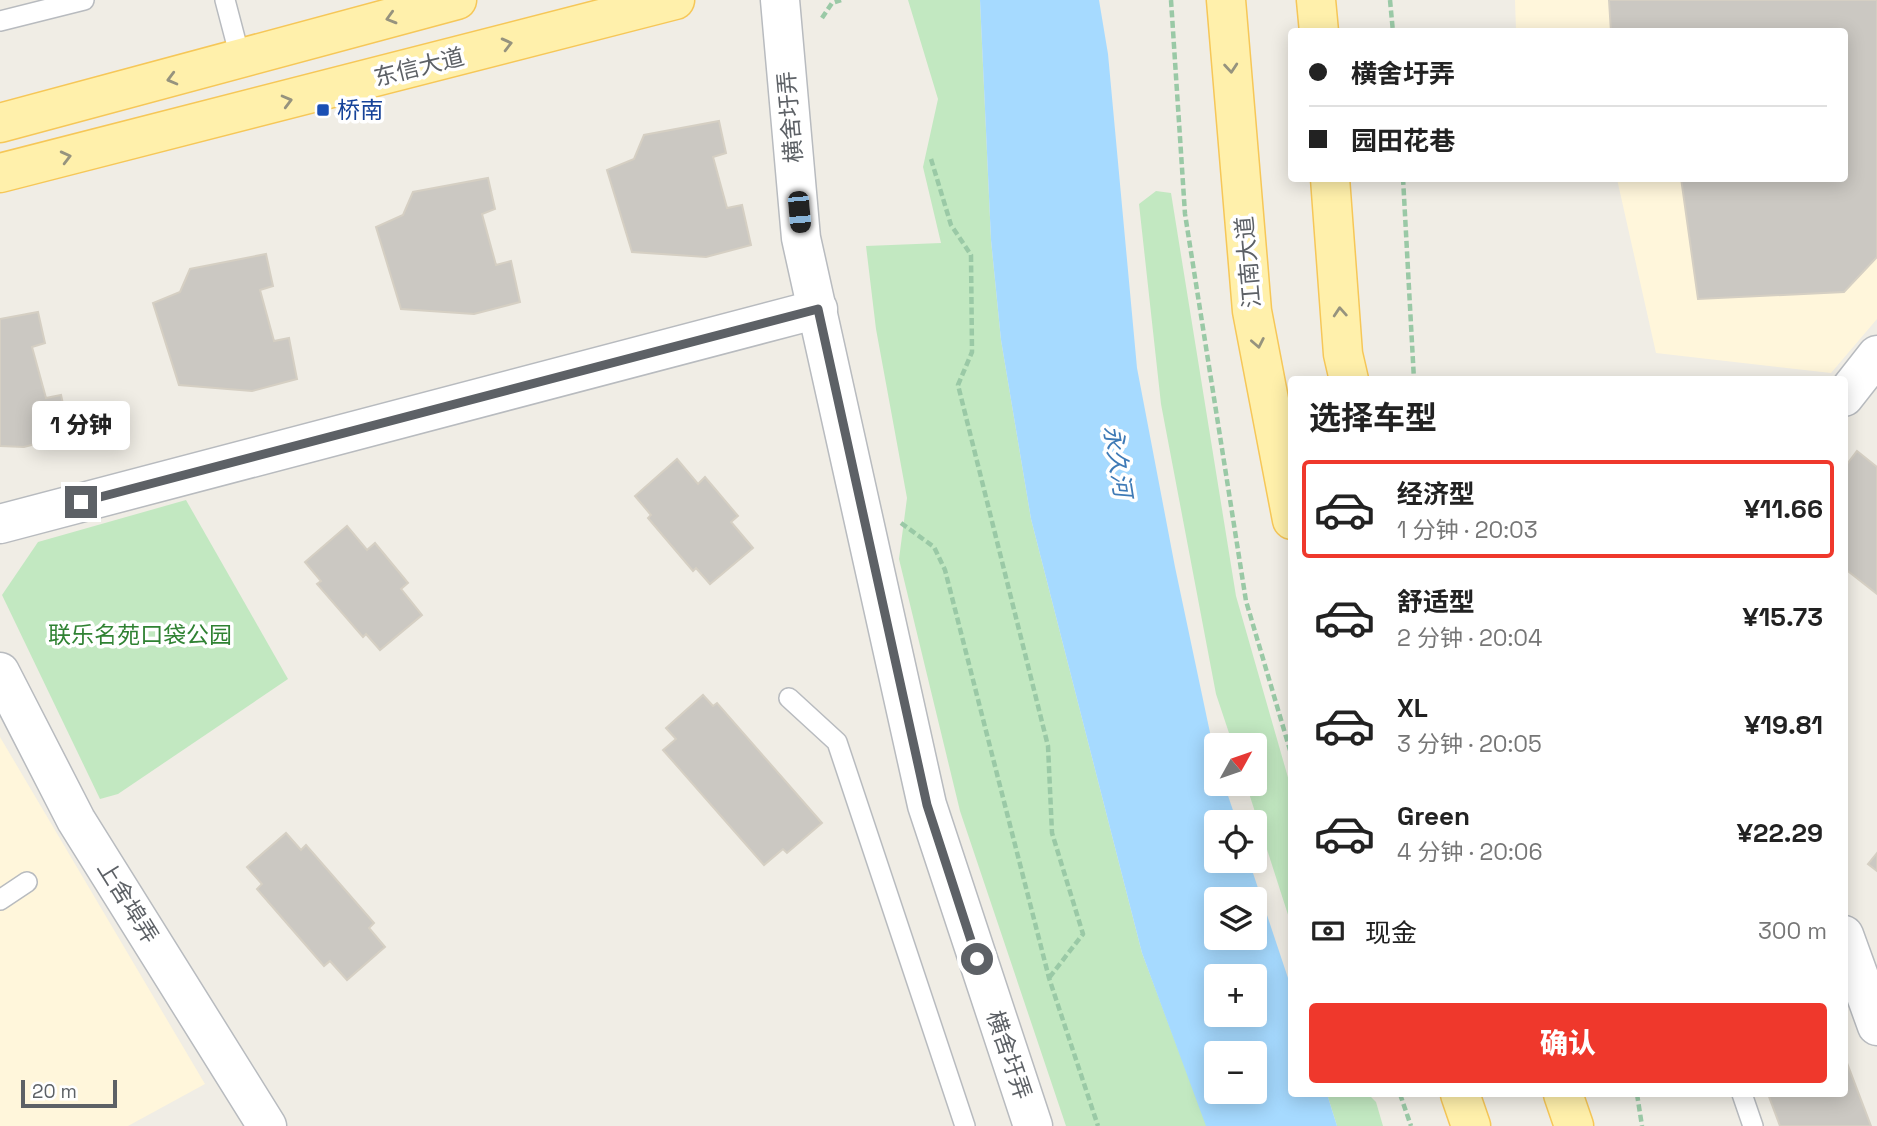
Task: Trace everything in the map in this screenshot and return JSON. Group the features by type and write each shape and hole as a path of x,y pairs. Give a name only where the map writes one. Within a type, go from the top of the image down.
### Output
{"main road":[{"path":"0,123 240,61 457,0"},
{"name":"东信大道","path":"0,173 675,0"},
{"name":"江南大道","path":"1226,0 1252,311 1288,499"},
{"path":"1316,0 1319,28"},
{"path":"1330,182 1343,354 1348,376"},
{"path":"1461,1097 1471,1126"},
{"path":"1564,1097 1574,1126"}],"street":[{"name":"横舍圩弄","path":"780,0 801,238 927,805 1033,1126"},
{"path":"0,524 818,309"},
{"path":"1848,392 1877,355"},
{"name":"上舍埠弄","path":"0,672 76,820 267,1126"},
{"path":"1848,945 1877,1026"}],"lane":[{"path":"0,21 84,0"},
{"path":"225,0 240,61"},
{"path":"789,698 837,742 965,1126"},
{"path":"0,900 27,882"},
{"path":"1743,1097 1753,1126"}],"path":[{"path":"822,18 832,3 841,0"},
{"path":"1171,0 1185,214 1246,601 1288,743"},
{"path":"1390,0 1392,28"},
{"path":"931,159 951,225 971,255 972,352 958,385 1048,746 1052,833 1083,934 1049,978"},
{"path":"1403,182 1414,376"},
{"path":"896,519 934,547 945,570 1049,978 1098,1126"},
{"path":"1401,1097 1411,1126"},
{"path":"1637,1097 1642,1126"}],"shaded area":[{"path":"1515,0 1877,0 1877,319 1831,373 1656,353 1618,182 1848,182 1848,28 1516,28"},
{"path":"0,737 205,1084 128,1126 0,1126"}],"green space":[{"path":"908,0 980,0 991,240 1001,340 1031,519 1142,953 1207,1126 1066,1126 960,811 899,559 907,498 876,329 866,246 941,243 923,167 938,99"},
{"path":"1156,191 1171,193 1236,596 1288,778 1288,915 1267,849 1267,810 1254,810 1250,796 1267,796 1267,733 1229,733 1216,694 1161,404 1139,204"},
{"name":"联乐名苑口袋公园","path":"186,500 288,679 118,794 100,799 2,595 38,542"},
{"path":"1328,1097 1371,1097 1376,1102 1383,1126 1337,1126"}],"water":[{"name":"永久河","path":"980,0 1099,0 1108,54 1137,368 1210,733 1204,733 1204,796 1228,796 1233,810 1204,810 1204,873 1253,873 1258,887 1204,887 1204,950 1267,950 1267,915 1288,978 1288,1097 1328,1097 1337,1126 1206,1126 1142,953 1031,519 1001,340 991,240"}],"building":[{"path":"1609,0 1877,0 1877,257 1844,292 1698,299 1682,182 1848,182 1848,28 1611,28"},
{"path":"719,121 726,153 713,157 727,208 742,205 751,245 706,257 632,252 607,170 634,159 644,135"},
{"path":"488,178 495,209 482,214 496,265 511,261 520,302 474,314 401,309 376,227 403,215 413,192"},
{"path":"266,254 273,286 260,290 274,341 289,338 297,379 252,391 179,385 153,303 180,292 190,269"},
{"path":"38,312 45,343 32,347 46,398 61,395 70,435 24,447 0,446 0,319"},
{"path":"1857,451 1877,467 1877,594 1848,571 1848,463"},
{"path":"677,459 698,484 705,477 738,516 731,522 753,548 710,584 696,568 693,571 648,518 651,515 635,496"},
{"path":"347,526 367,550 375,543 408,583 401,589 422,615 380,650 366,634 363,637 317,584 321,581 305,562"},
{"path":"703,695 713,706 717,703 822,823 787,853 783,849 764,865 663,750 676,739 666,728"},
{"path":"286,833 301,850 306,845 374,923 369,928 385,947 347,980 330,961 324,966 257,889 262,884 247,867"},
{"path":"1877,853 1877,871 1868,864"},
{"path":"1848,1066 1871,1126 1780,1126 1769,1097 1848,1097"}],"place":[{"name":"桥南","path":"323,110"}],"route":[{"path":"81,502 818,309 927,805 977,959"}]}
